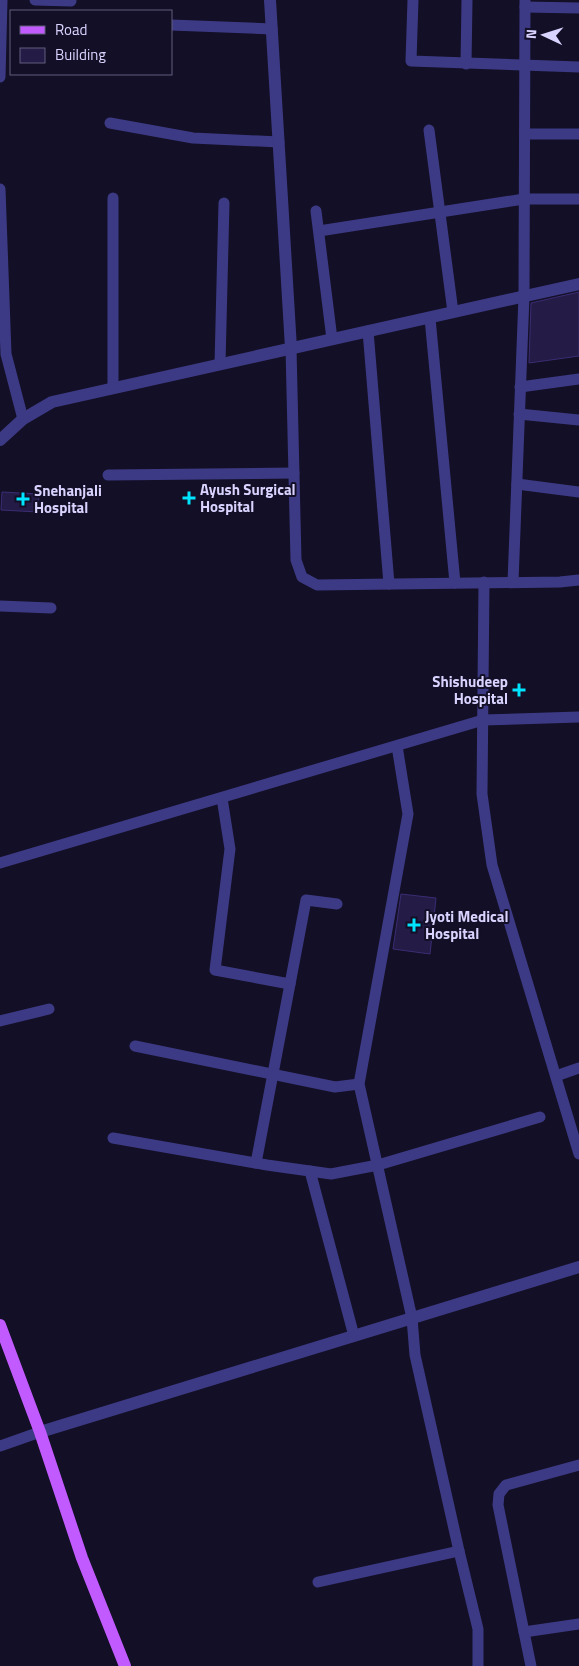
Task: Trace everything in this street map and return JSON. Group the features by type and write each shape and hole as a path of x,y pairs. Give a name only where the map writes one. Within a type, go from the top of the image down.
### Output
{"main road":[{"path":"0,1324 40,1432 82,1558 125,1666"}],"street":[{"path":"0,77 2,0"},
{"path":"35,0 71,1"},
{"path":"270,0 291,348 296,560 302,578 317,585 560,582 579,580"},
{"path":"413,0 411,61 579,68"},
{"path":"466,0 466,64"},
{"path":"513,582 524,296 525,3 579,8"},
{"path":"172,25 272,29"},
{"path":"110,124 193,138 279,142"},
{"path":"428,130 453,312"},
{"path":"524,134 579,134"},
{"path":"0,189 2,293 6,354 23,419"},
{"path":"113,198 113,388"},
{"path":"318,231 524,199 579,198"},
{"path":"220,364 224,203"},
{"path":"316,211 332,339"},
{"path":"0,440 23,419 52,402 579,284"},
{"path":"430,318 455,583"},
{"path":"368,331 389,584"},
{"path":"520,386 579,379"},
{"path":"519,414 579,420"},
{"path":"108,474 294,472"},
{"path":"517,484 579,492"},
{"path":"484,582 482,794 492,865 579,1154"},
{"path":"0,606 51,608"},
{"path":"0,863 482,720 579,717"},
{"path":"397,746 408,814 359,1084 412,1318 415,1355 478,1629 478,1666"},
{"path":"222,798 230,849 215,970 290,984"},
{"path":"256,1163 306,900 337,904"},
{"path":"0,1021 49,1009"},
{"path":"135,1046 335,1087 359,1084"},
{"path":"556,1076 579,1068"},
{"path":"113,1138 332,1174 378,1165 540,1116"},
{"path":"310,1171 354,1336"},
{"path":"0,1446 40,1432 579,1267"},
{"path":"530,1666 498,1505 499,1494 506,1485 579,1465"},
{"path":"318,1582 459,1550"},
{"path":"524,1632 579,1624"}],"building":[{"path":"579,292 579,356 529,363 531,303"},
{"path":"2,492 39,494 38,512 1,510"},
{"path":"401,894 436,898 430,954 393,949"}],"place":[{"name":"Ayush Surgical Hospital","path":"189,498"},
{"name":"Snehanjali Hospital","path":"23,499"},
{"name":"Shishudeep Hospital","path":"519,690"},
{"name":"Jyoti Medical Hospital","path":"414,925"}]}
